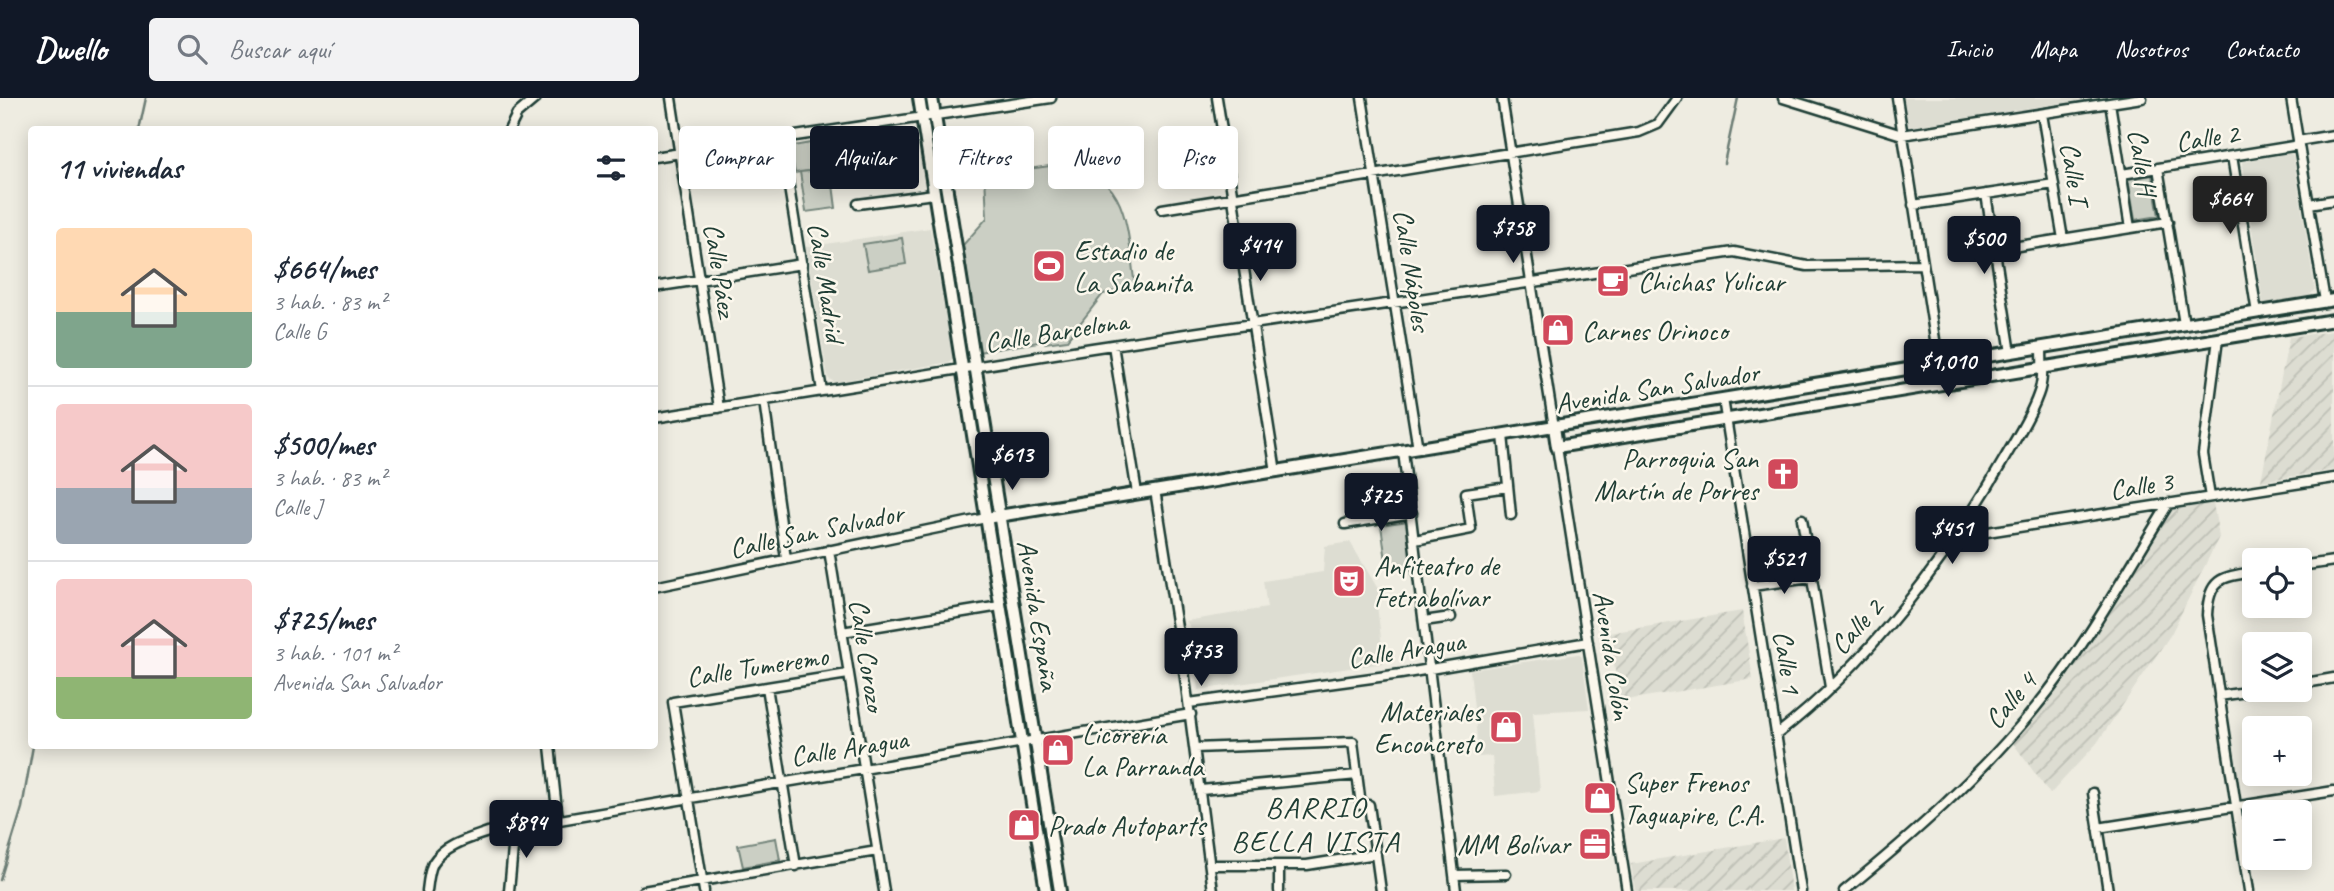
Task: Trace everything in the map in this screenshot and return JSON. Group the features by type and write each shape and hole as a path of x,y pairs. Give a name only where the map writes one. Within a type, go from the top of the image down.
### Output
{"street":[{"path":"511,126 517,114 536,98"},
{"name":"Calle Páez","path":"671,98 679,147"},
{"name":"Avenida España","path":"919,98 1046,891"},
{"name":"Avenida España","path":"932,98 1060,891"},
{"path":"796,136 1051,98"},
{"path":"1217,98 1276,472"},
{"name":"Calle Nápoles","path":"1363,98 1418,449"},
{"path":"1502,98 1553,427"},
{"path":"1162,209 1647,130 1658,124 1677,98"},
{"path":"1783,98 1902,135 2142,98"},
{"path":"1897,98 1942,384"},
{"path":"2291,98 2309,204 2330,301"},
{"name":"Calle H","path":"2110,103 2130,228"},
{"name":"Calle I","path":"2042,114 2063,239"},
{"name":"Calle 2","path":"2122,174 2232,156 2334,135"},
{"path":"658,156 679,153"},
{"path":"2232,156 2257,313"},
{"name":"Calle H","path":"2158,167 2185,324"},
{"path":"1913,205 2054,184"},
{"name":"Calle Páez","path":"686,189 719,408"},
{"name":"Calle Madrid","path":"790,189 822,391"},
{"path":"858,204 934,194"},
{"path":"1986,194 2011,352"},
{"path":"2309,204 2334,200"},
{"path":"1994,250 2168,222"},
{"name":"Calle Barcelona","path":"658,417 975,366 1734,252 1807,266 1923,264"},
{"path":"658,286 802,264"},
{"name":"Avenida San Salvador","path":"986,518 2330,301"},
{"name":"Avenida San Salvador","path":"1557,447 2334,320"},
{"path":"2210,497 2203,454 2218,339"},
{"path":"1113,345 1137,493"},
{"name":"Calle 2","path":"1776,735 1800,717 1874,642 1955,537 1989,485 2032,409 2041,386 2042,347"},
{"name":"Calle 1","path":"1723,399 1801,891"},
{"path":"764,401 786,559"},
{"name":"Avenida Colón","path":"1553,427 1627,891"},
{"path":"1503,435 1511,515"},
{"path":"1404,451 1456,891"},
{"name":"Calle 3","path":"1955,537 2334,478"},
{"path":"1415,540 1471,529 1466,493 1508,487"},
{"path":"1155,490 1191,714 1213,891"},
{"name":"Calle 4","path":"1844,891 1956,793 2035,708 2084,640 2169,503"},
{"path":"1345,524 1412,513"},
{"name":"Calle San Salvador","path":"658,586 986,518"},
{"path":"1802,519 1830,687"},
{"name":"Calle Corozo","path":"829,550 884,891"},
{"path":"2312,564 2334,561"},
{"path":"2242,574 2220,579 2214,586 2207,615 2249,891"},
{"path":"1752,586 1811,578"},
{"name":"Calle Tumeremo","path":"842,632 1000,606"},
{"path":"1424,621 1451,617"},
{"name":"Calle Aragua","path":"1189,703 1430,669 1588,642"},
{"name":"Calle Tumeremo","path":"689,797 673,702 848,674"},
{"path":"2312,682 2334,678"},
{"path":"767,687 796,866"},
{"path":"2219,696 2242,693"},
{"name":"Calle Aragua","path":"426,891 434,862 447,850 480,835 558,819 1191,714"},
{"path":"1195,748 1353,742 1361,806 1369,805 1381,891"},
{"path":"550,749 558,819"},
{"path":"1201,790 1357,775"},
{"path":"2098,828 2334,791"},
{"path":"2093,793 2108,891"},
{"path":"689,797 703,886"},
{"path":"509,891 515,827"},
{"path":"643,891 703,886 877,851"},
{"path":"1210,865 1307,865 1376,854"},
{"path":"1279,866 1279,891"},
{"path":"1454,875 1506,874"}],"shaded area":[{"path":"1904,98 2082,98 2082,100 1909,127"},
{"path":"2290,153 2293,155 2315,289 2309,296 2263,304 2242,162"},
{"path":"930,228 953,358 950,362 834,382 828,378 806,247"},
{"path":"2334,331 2334,470 2261,481 2289,337"},
{"path":"2213,503 2219,537 2171,634 2097,743 2050,794 2013,743 2088,646 2172,510"},
{"path":"1350,542 1384,599 1377,605 1384,663 1198,690 1189,625 1186,621 1267,608 1263,581 1323,572 1325,546"},
{"path":"1742,611 1753,679 1620,701 1609,633"},
{"name":"Materiales Enconcreto","path":"1578,654 1582,657 1589,709 1533,712 1540,791 1495,796 1492,756 1479,757 1470,670"},
{"path":"1784,838 1791,891 1635,891 1631,864"}],"green space":[{"path":"930,123 933,154 928,124"},
{"path":"810,143 810,171 796,173 796,145"},
{"name":"Estadio de La Sabanita","path":"1048,166 1048,189 1112,190 1121,206 1126,225 1135,287 1103,294 1067,340 978,352 963,245 987,218 986,189 1034,189 1034,168"},
{"path":"810,171 810,189 834,189 836,208 806,212 800,172"},
{"path":"2152,175 2159,216 2135,220 2128,179"},
{"path":"939,189 941,189 969,357 967,358"},
{"path":"902,238 906,264 868,270 863,244"},
{"path":"1408,521 1413,565 1387,568 1381,525"},
{"path":"996,534 1027,719 1022,691 1017,682 994,536"},
{"path":"1030,761 1036,794 1041,805 1055,891 1051,891"},
{"path":"776,838 780,860 743,867 738,845"}],"waterway":[{"path":"140,126 146,98"},
{"path":"1724,163 1738,98"},
{"path":"0,880 22,808 32,749"}],"place":[{"name":"Estadio de La Sabanita","path":"1049,266"},
{"name":"Chichas Yulicar","path":"1613,281"},
{"name":"Carnes Orinoco","path":"1558,330"},
{"name":"Parroquia San Martín de Porres","path":"1783,474"},
{"name":"Anfiteatro de Fetrabolívar","path":"1349,581"},
{"name":"Materiales Enconcreto","path":"1506,727"},
{"name":"Licorería La Parranda","path":"1058,750"},
{"name":"Super Frenos Taguapire, C.A.","path":"1600,798"},
{"name":"Prado Autoparts","path":"1024,825"},
{"name":"MM Bolívar","path":"1595,844"}],"district":[{"name":"BARRIO BELLA VISTA","path":"1316,824"}]}
